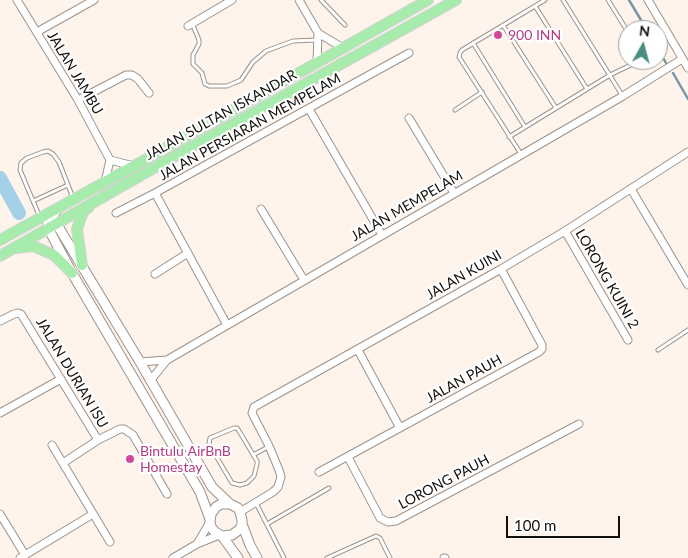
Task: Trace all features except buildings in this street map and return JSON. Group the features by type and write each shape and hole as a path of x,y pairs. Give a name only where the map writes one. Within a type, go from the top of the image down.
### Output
{"main road":[{"path":"0,240 45,222 60,207 428,0"},
{"name":"JALAN SULTAN ISKANDAR","path":"0,256 14,248 45,222 99,199 456,0"},
{"path":"82,265 77,229 84,212 99,199"},
{"path":"14,248 33,246 54,255 72,273"}],"street":[{"name":"JALAN JAMBU","path":"17,0 78,100 110,160"},
{"path":"37,32 94,0"},
{"path":"190,24 232,0"},
{"path":"299,0 318,37 317,63"},
{"path":"648,0 688,68"},
{"path":"318,37 343,48"},
{"name":"JALAN PERSIARAN MEMPELAM","path":"227,325 155,193 409,53"},
{"name":"JALAN MEMPELAM","path":"140,362 167,360 622,96 682,59"},
{"path":"78,100 126,75 132,74 149,93"},
{"path":"309,109 382,235"},
{"path":"409,118 454,193"},
{"name":"JALAN KUINI","path":"268,446 252,414 254,407 501,269 688,152"},
{"path":"105,182 110,160 134,166"},
{"path":"630,190 688,285"},
{"path":"116,213 155,193"},
{"path":"261,209 304,280"},
{"path":"45,222 82,265 212,487 230,504 238,508 242,524 257,558"},
{"path":"45,222 72,273 200,492 215,532 221,535 238,558"},
{"name":"LORONG KUINI 2","path":"565,230 628,340"},
{"path":"156,274 188,253"},
{"name":"JALAN PAUH","path":"318,472 542,349 542,345 501,269"},
{"name":"JALAN DURIAN ISU","path":"0,322 14,314 21,314 98,440"},
{"path":"358,350 400,428"},
{"path":"150,381 167,360"},
{"path":"0,413 61,379"},
{"name":"LORONG PAUH","path":"348,457 380,518 388,522 396,522 579,424"},
{"path":"63,463 98,440 120,429 124,429 133,435 167,494"},
{"path":"52,445 110,542"},
{"path":"240,512 278,487 281,477 268,446"},
{"path":"197,544 210,520 210,514 216,507 230,504"},
{"path":"0,514 23,557 93,514"},
{"path":"173,558 197,544 221,535 232,535 240,529 242,524"}],"lane":[{"path":"321,0 344,25"},
{"path":"521,155 459,57 462,50 545,0"},
{"path":"563,0 622,96"},
{"path":"608,0 620,20"},
{"path":"535,6 587,89"},
{"path":"190,24 199,40 193,55 193,64 202,73 205,84 209,86 227,86 241,80 253,62 266,51 293,41 318,37"},
{"path":"503,25 556,108"},
{"path":"473,43 525,127"},
{"path":"509,137 620,70"},
{"path":"455,110 482,92"},
{"path":"45,222 33,201 20,170 21,163 27,158 43,152 53,154 59,162 74,199"},
{"path":"33,201 68,185"},
{"path":"658,350 688,330"},
{"path":"237,428 254,455 257,461 254,476 247,483 240,485 232,483 209,444 209,440 237,428"},
{"path":"254,455 268,446"},
{"path":"267,524 329,488"},
{"path":"256,503 284,558"},
{"path":"328,558 376,536 380,538 390,558"}],"waterway":[{"path":"629,0 641,20"},
{"path":"673,73 688,99"},
{"path":"0,178 19,213"}],"place":[{"name":"900 INN","path":"498,35"},
{"name":"Bintulu AirBnB Homestay","path":"130,459"}]}
